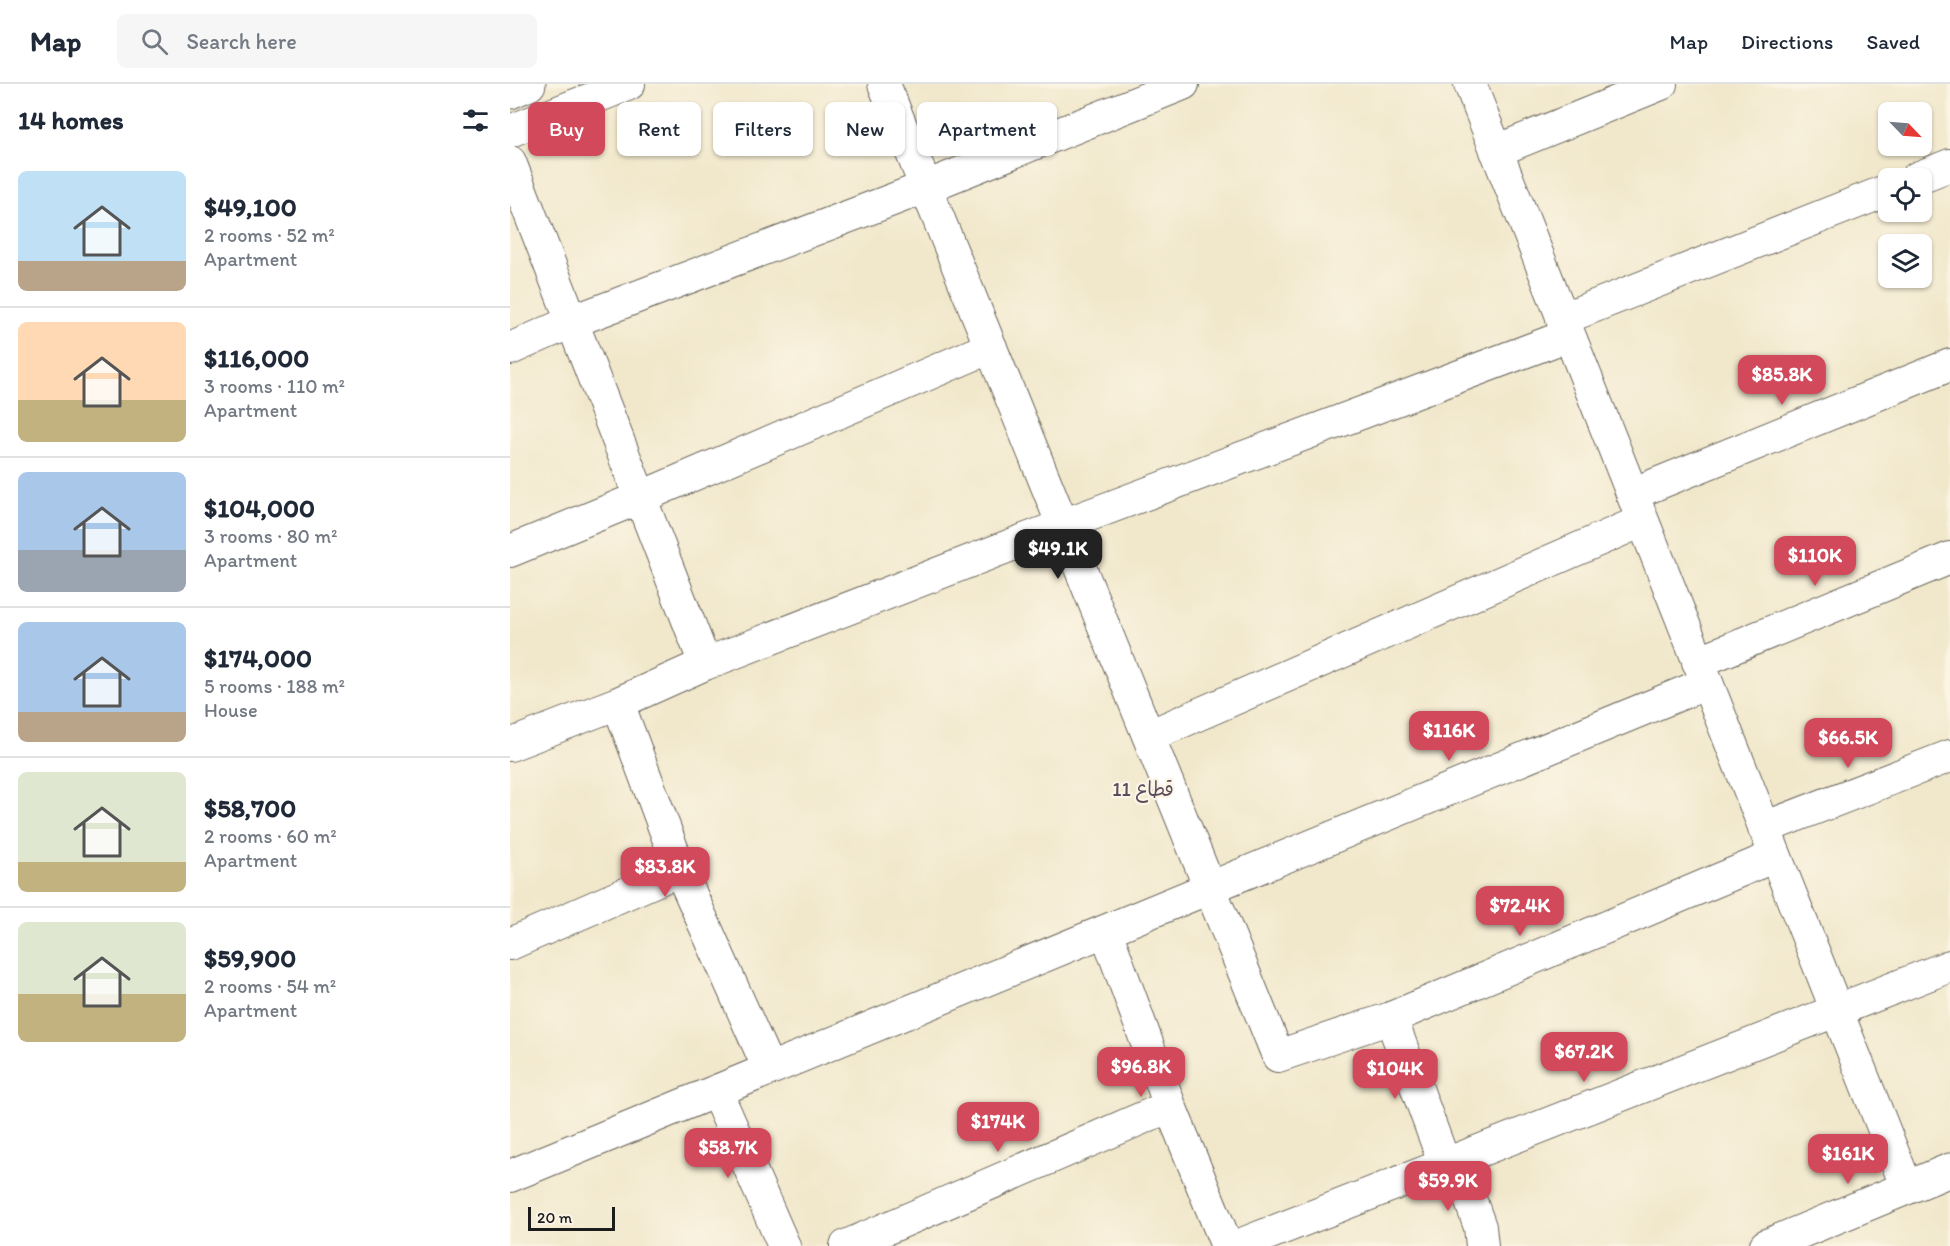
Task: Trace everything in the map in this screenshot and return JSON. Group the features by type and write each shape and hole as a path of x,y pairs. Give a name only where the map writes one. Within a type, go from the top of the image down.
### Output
{"street":[{"path":"510,92 529,84"},
{"path":"510,131 629,84"},
{"path":"884,84 1278,1056 1391,1018 1950,756"},
{"path":"510,349 571,322 926,187 1183,84"},
{"path":"1470,84 1907,1188"},
{"path":"1496,151 1661,84"},
{"path":"510,162 705,664"},
{"path":"1932,172 1950,165"},
{"path":"510,745 618,703 705,664 1566,327 1878,194"},
{"path":"510,551 991,347"},
{"path":"1149,736 1637,507 1950,365"},
{"path":"510,1176 1210,888 1703,672 1950,558"},
{"path":"618,703 680,870 769,1069"},
{"path":"510,944 680,870"},
{"path":"1106,931 1170,1106 1227,1246"},
{"path":"1237,1246 1950,966"},
{"path":"1391,1018 1450,1162 1480,1227 1482,1246"},
{"path":"716,1091 784,1246"},
{"path":"846,1246 1170,1106"},
{"path":"1766,1246 1950,1170"}],"district":[{"name":"قطاع 11","path":"1143,789"}]}
